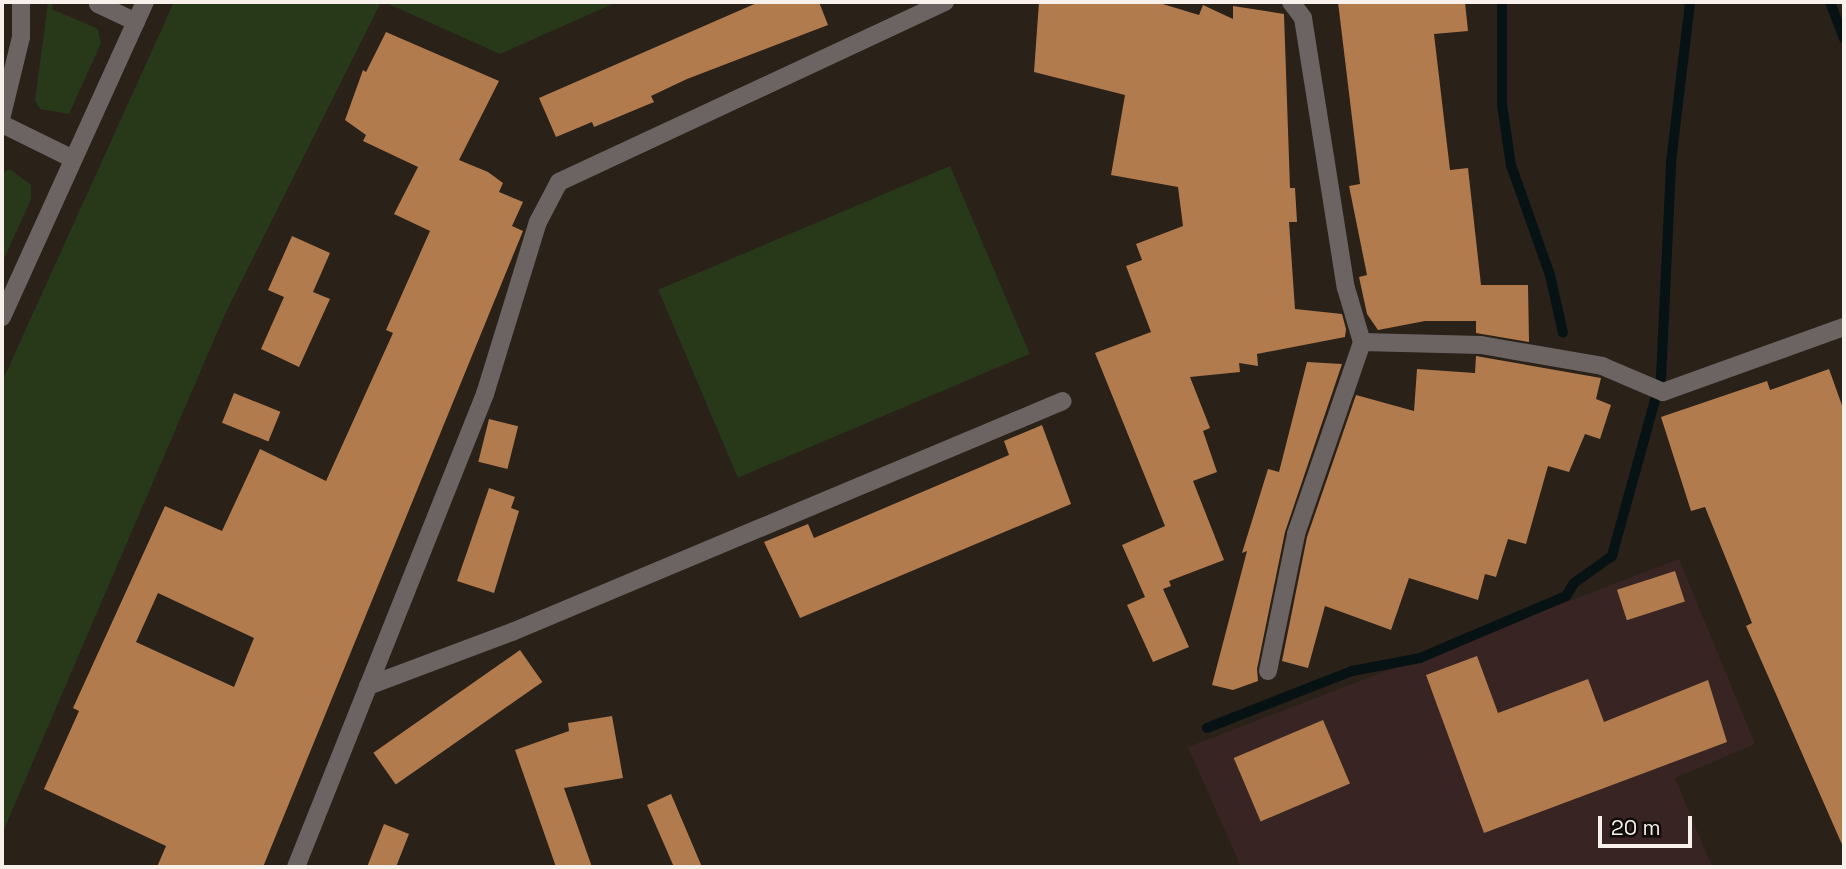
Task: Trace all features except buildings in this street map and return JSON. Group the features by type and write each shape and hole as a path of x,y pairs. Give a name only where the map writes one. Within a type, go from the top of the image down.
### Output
{"street":[{"path":"2,115 21,37 20,2"},
{"path":"2,317 145,2"},
{"path":"296,867 485,394 538,222 559,182 945,2"},
{"path":"1268,671 1296,534 1362,342 1346,288 1303,18 1291,2"},
{"path":"98,4 136,22"},
{"path":"2,124 74,159"},
{"path":"1362,342 1481,345 1602,366 1658,391 1844,327"},
{"path":"368,686 512,632 1063,401"}],"shaded area":[{"path":"1679,559 1755,744 1675,778 1712,867 1241,867 1188,747"}],"green space":[{"path":"48,2 54,2 52,9 98,29 101,43 69,114 40,109 35,101"},
{"path":"174,2 381,2 225,314 2,834 2,382"},
{"path":"384,2 617,2 500,54"},
{"path":"950,166 1030,354 738,478 658,290"},
{"path":"10,169 31,185 31,199 2,263 2,173"}],"waterway":[{"path":"1502,2 1502,105 1511,165 1550,275 1563,333"},
{"path":"1207,728 1352,671 1420,658 1566,596 1574,583 1612,556 1661,378 1671,162 1690,2"},
{"path":"1830,2 1844,38"}]}
